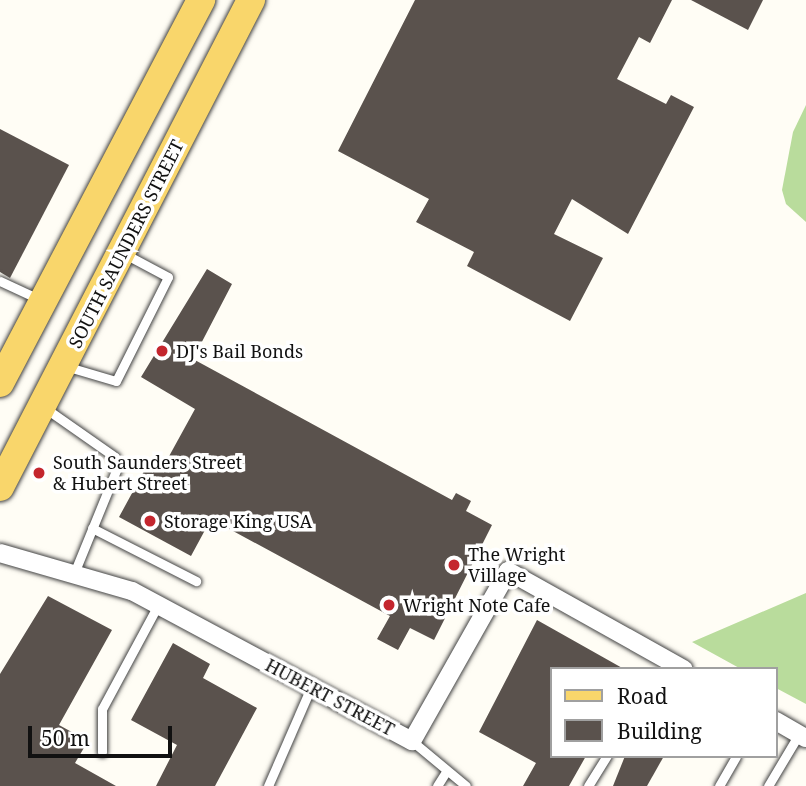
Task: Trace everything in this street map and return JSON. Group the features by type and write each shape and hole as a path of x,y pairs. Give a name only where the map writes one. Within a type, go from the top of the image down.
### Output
{"main road":[{"path":"0,383 201,0"},
{"name":"SOUTH SAUNDERS STREET","path":"0,487 251,0"}],"street":[{"name":"HUBERT STREET","path":"0,553 75,571 158,605 412,741 508,571 670,666"},
{"path":"778,722 803,736"}],"lane":[{"path":"63,366 116,381 169,277 122,253"},
{"path":"0,281 43,301"},
{"path":"42,407 115,457 117,468 75,571"},
{"path":"92,528 196,581"},
{"path":"102,752 102,709 158,605"},
{"path":"268,786 311,687"},
{"path":"768,786 803,736"},
{"path":"412,741 444,773 466,786"},
{"path":"588,786 606,758"},
{"path":"719,786 735,758"},
{"path":"437,786 444,773"}],"green space":[{"path":"806,105 806,222 786,204 782,190 793,132"},
{"path":"806,593 806,704 778,689 778,667 737,667 692,642"}],"building":[{"path":"415,0 672,0 650,43 639,37 617,79 666,104 671,95 694,107 628,234 572,199 554,234 603,258 570,321 467,266 474,252 416,222 429,199 338,151"},
{"path":"691,0 763,0 748,30"},
{"path":"0,129 69,165 10,278 0,272"},
{"path":"207,269 232,284 193,359 452,500 456,493 471,501 466,511 492,525 434,640 410,628 398,650 377,639 390,616 211,519 191,556 119,517 149,462 162,469 195,409 141,377"},
{"path":"48,596 112,630 59,725 88,741 75,763 116,786 0,786 0,674"},
{"path":"537,620 620,667 550,667 550,758 585,758 569,786 523,786 536,763 479,732"},
{"path":"173,643 210,664 203,678 257,708 215,786 156,786 177,745 131,720"},
{"path":"624,758 663,758 647,786 613,786"}],"place":[{"name":"DJ's Bail Bonds","path":"162,351"},
{"name":"South Saunders Street & Hubert Street","path":"39,473"},
{"name":"Storage King USA","path":"150,521"},
{"name":"The Wright Village","path":"454,565"},
{"name":"Wright Note Cafe","path":"389,605"}]}
